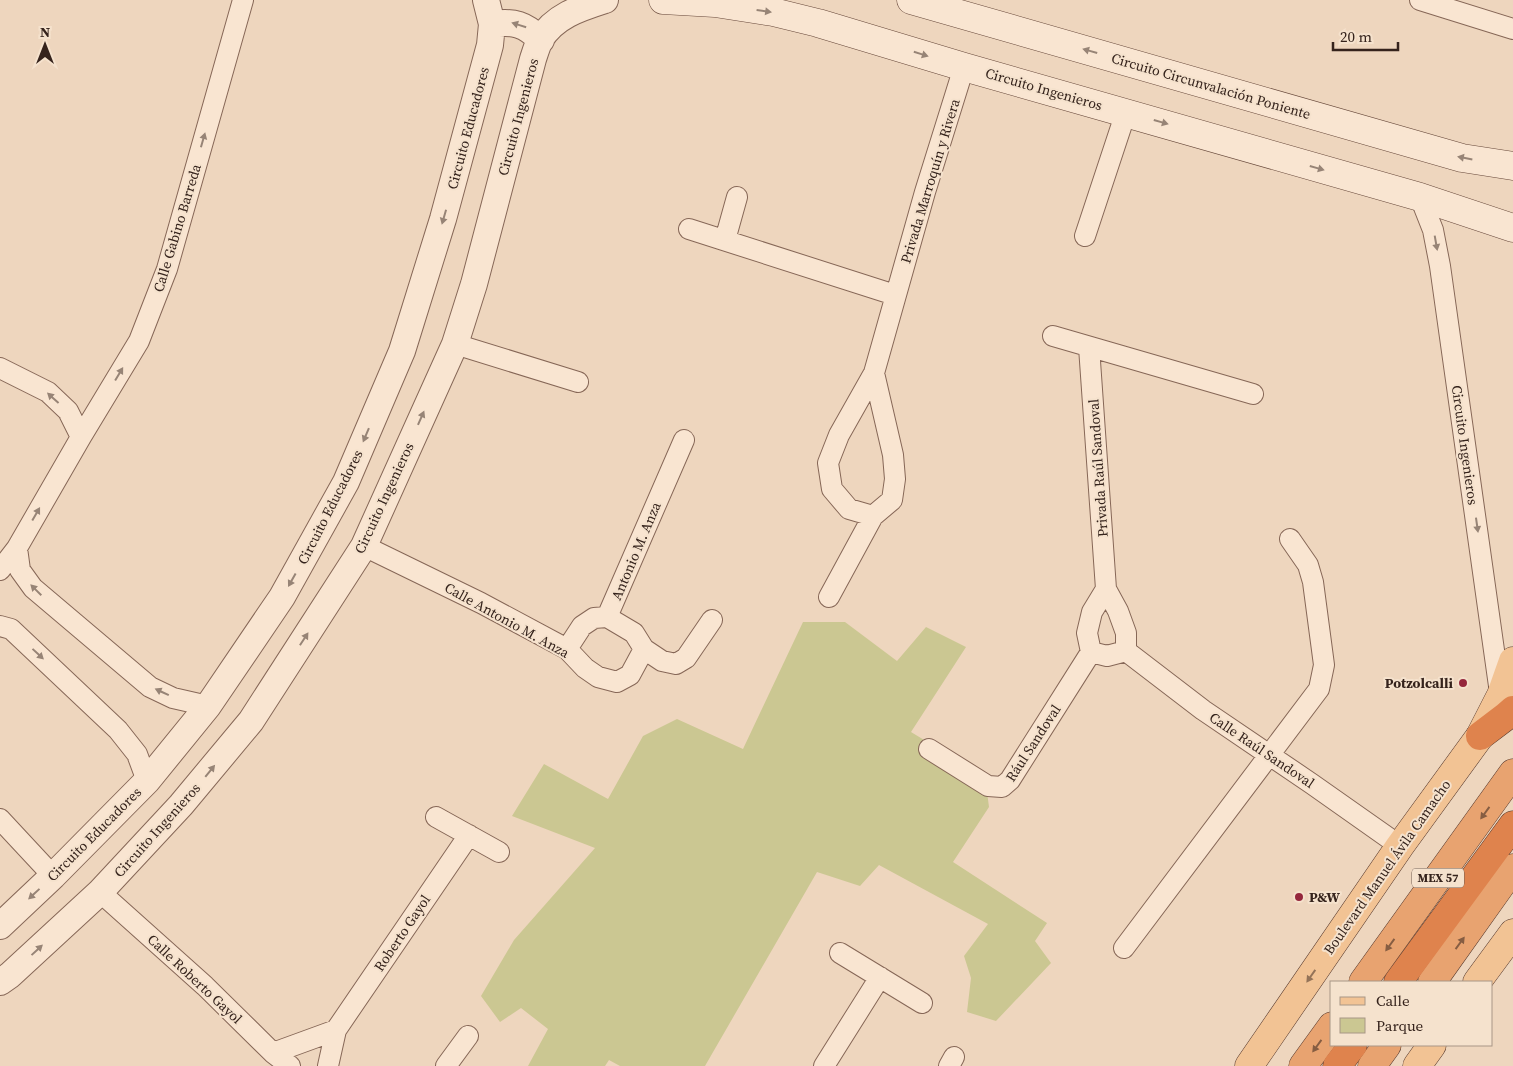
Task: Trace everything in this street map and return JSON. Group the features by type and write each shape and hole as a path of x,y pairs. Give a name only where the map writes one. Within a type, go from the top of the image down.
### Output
{"highway":[{"path":"1480,736 1505,717 1507,702"},
{"name":"MEX 57","path":"1364,981 1513,773"},
{"path":"1399,981 1513,825"},
{"path":"1433,981 1513,868"},
{"path":"1303,1066 1330,1029"},
{"path":"1337,1066 1352,1046"},
{"path":"1372,1066 1386,1046"}],"main road":[{"name":"Circuito Ingenieros","path":"663,0 715,3 773,12 818,23 964,67 1420,197 1513,228"},
{"name":"Circuito Circunvalación Poniente","path":"911,0 946,5 1462,158 1513,166"},
{"path":"1507,702 1513,661"},
{"name":"Boulevard Manuel Ávila Camacho","path":"1250,1066 1400,846 1480,736"},
{"path":"1478,981 1513,933"},
{"path":"1417,1066 1431,1046"}],"street":[{"name":"Calle Gabino Barreda","path":"0,570 16,548 138,341 168,269 243,0"},
{"name":"Circuito Ingenieros","path":"0,982 100,892 182,806 251,721 364,546 455,344 474,284 533,59 541,40 556,22 576,9 605,0"},
{"path":"1428,1 1513,29"},
{"path":"489,12 506,22 519,24 531,30 541,40"},
{"name":"Circuito Educadores","path":"0,926 53,876 147,781 208,706 282,597 346,482 402,351 443,219 490,45 489,12"},
{"name":"Privada Marroquín y Rivera","path":"873,516 849,508 832,489 828,462 838,435 874,373 925,192 964,67"},
{"path":"1085,236 1126,112"},
{"path":"725,240 737,197"},
{"name":"Circuito Ingenieros","path":"1420,197 1433,230 1440,266 1507,702"},
{"path":"689,229 895,295"},
{"path":"1052,336 1253,394"},
{"path":"455,344 578,382"},
{"name":"Privada Raúl Sandoval","path":"1089,347 1106,589"},
{"path":"0,368 48,392 68,411 81,437"},
{"name":"Privada Marroquín y Rivera","path":"829,597 873,516 892,500 895,480 893,455 874,373"},
{"name":"Antonio M. Anza","path":"644,649 634,633 608,618 684,440"},
{"path":"1124,948 1319,689 1324,664 1313,582 1308,565 1290,539"},
{"name":"Calle Antonio M. Anza","path":"364,546 481,603 567,650 585,668 598,677 617,682 630,675 644,649"},
{"path":"16,548 20,570 33,588 150,687 173,698 208,706"},
{"path":"1106,589 1118,611 1126,633 1126,651 1107,656 1091,652 1087,633 1092,612 1106,589"},
{"path":"567,650 582,626 594,618 608,618"},
{"path":"644,649 662,661 676,664 686,658 712,620"},
{"path":"0,626 11,629 118,730 137,754 147,781"},
{"name":"Calle Raúl Sandoval","path":"1126,651 1204,710 1400,846"},
{"name":"Rául Sandoval","path":"929,749 988,786 1002,788 1010,780 1091,652"},
{"path":"436,817 499,852"},
{"path":"0,819 53,876"},
{"name":"Roberto Gayol","path":"328,1066 336,1030 469,835"},
{"name":"Calle Roberto Gayol","path":"100,892 205,986 290,1066"},
{"path":"840,953 922,1003"},
{"path":"824,1066 880,977"},
{"path":"274,1053 336,1030"},
{"path":"446,1066 468,1036"}],"green space":[{"path":"803,622 845,622 897,661 926,627 966,647 911,732 985,777 989,807 953,862 1047,923 1035,941 1051,963 996,1021 967,1012 971,978 964,956 988,924 879,865 860,886 817,872 705,1066 620,1066 609,1060 605,1066 528,1066 548,1029 521,1008 500,1022 481,996 514,940 595,848 512,816 544,764 608,799 643,736 677,719 743,749"}],"place":[{"name":"Potzolcalli","path":"1463,683"},
{"name":"P&W","path":"1299,897"}]}
